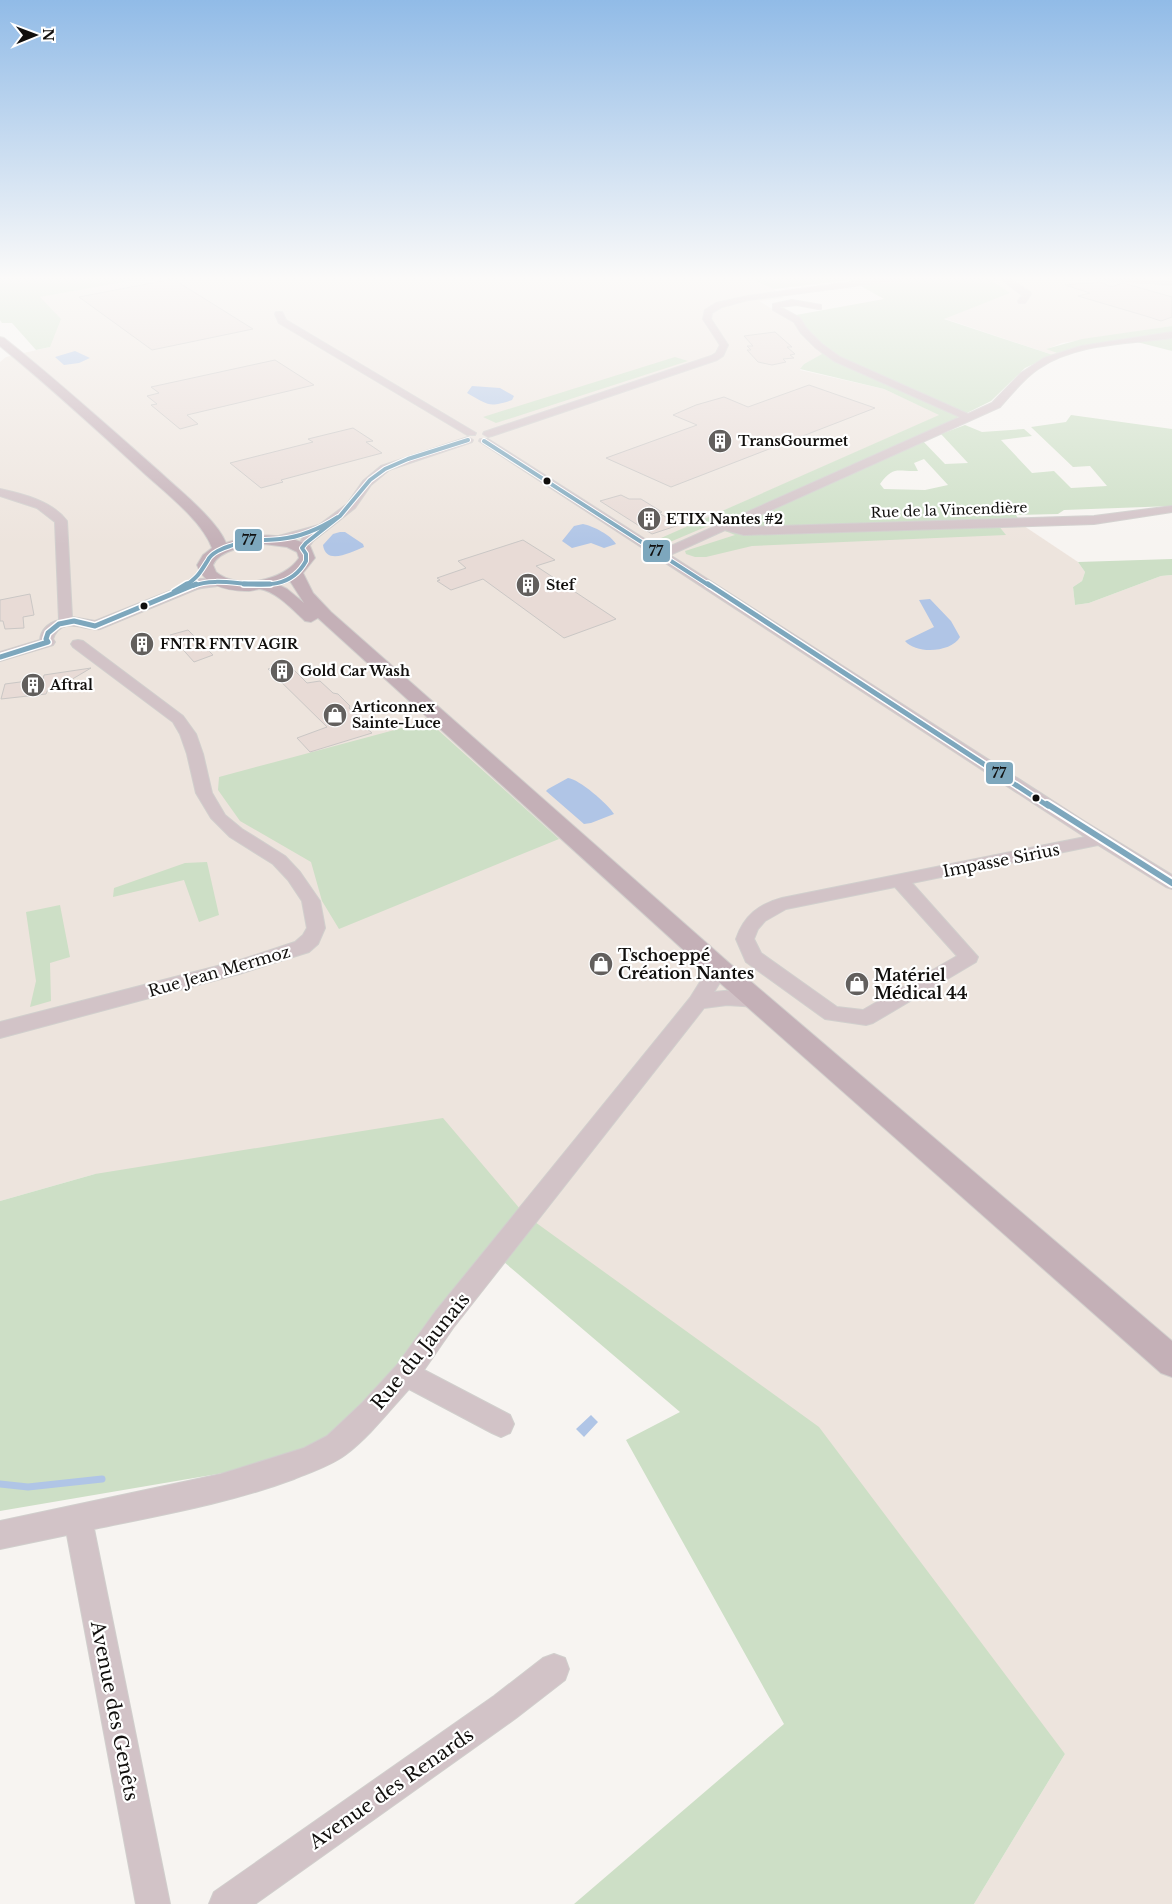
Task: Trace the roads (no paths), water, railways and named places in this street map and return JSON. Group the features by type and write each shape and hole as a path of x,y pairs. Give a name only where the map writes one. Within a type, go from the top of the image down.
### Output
{"main road":[{"path":"33,367 131,452 202,521 216,537 220,550"},
{"path":"40,367 58,387"},
{"path":"131,452 220,523 236,534 251,540"},
{"path":"251,540 279,540 290,542 302,548 307,556 307,562 296,574 264,585 248,586 221,582 212,577 206,569 208,559 220,550 251,540"},
{"path":"296,574 298,584 313,602 476,750 720,968 1172,1362"},
{"path":"264,585 281,592 416,706 476,750"}],"street":[{"path":"357,367 469,436"},
{"path":"302,548 309,538 350,506 367,483 386,468 469,436 486,437 688,367"},
{"path":"855,367 967,417"},
{"path":"660,552 726,527 996,405 1035,367"},
{"path":"486,437 660,552 1172,883"},
{"path":"0,492 36,503 52,511 61,521 66,623"},
{"name":"Rue de la Vincendière","path":"726,527 744,531 1094,520 1172,509"},
{"path":"279,540 303,534 331,522"},
{"path":"48,642 46,639 48,631 66,623 80,621 94,626 114,619 194,581 206,569"},
{"path":"170,594 198,584 221,582"},
{"path":"0,658 48,642 64,646 78,644 93,636 96,632 94,626"},
{"name":"Rue Jean Mermoz","path":"0,1030 239,967 302,947 311,939 316,928 311,901 294,876 279,860 236,834 218,818 204,793 195,754 188,734 178,719 78,644"},
{"name":"Impasse Sirius","path":"900,880 969,957 866,1018 832,1014 753,957 744,939 749,926 764,911 782,904 900,880 1102,839"},
{"name":"Rue du Jaunais","path":"0,1535 221,1488 279,1471 311,1459 336,1444 371,1412 406,1374 444,1320 697,1003 720,968"},
{"path":"697,1003 711,999 740,997 758,1000"},
{"path":"406,1374 501,1424"},
{"name":"Avenue des Genêts","path":"78,1518 153,1904"},
{"name":"Avenue des Renards","path":"226,1904 505,1707 554,1669"}],"water":[{"path":"472,386 500,388 514,396 512,400 498,404 489,404 467,393"},
{"path":"583,524 601,531 616,544 604,548 591,543 572,548 562,541 574,526"},
{"path":"345,532 363,544 364,547 340,556 329,555 323,545 333,534"},
{"path":"930,599 951,621 960,637 950,646 942,649 926,650 910,645 905,641 934,627 919,600"},
{"path":"568,778 573,779 593,793 614,814 584,824 546,791"},
{"path":"591,1415 598,1422 584,1437 576,1429"}],"waterway":[{"path":"0,1484 28,1487 102,1479"}],"place":[{"name":"TransGourmet","path":"720,441"},
{"name":"ETIX Nantes #2","path":"649,519"},
{"name":"Stef","path":"528,585"},
{"name":"FNTR FNTV AGIR","path":"142,644"},
{"name":"Gold Car Wash","path":"282,671"},
{"name":"Aftral","path":"33,685"},
{"name":"Articonnex Sainte-Luce","path":"335,715"},
{"name":"Tschoeppé Création Nantes","path":"601,964"},
{"name":"Matériel Médical 44","path":"857,984"}]}
